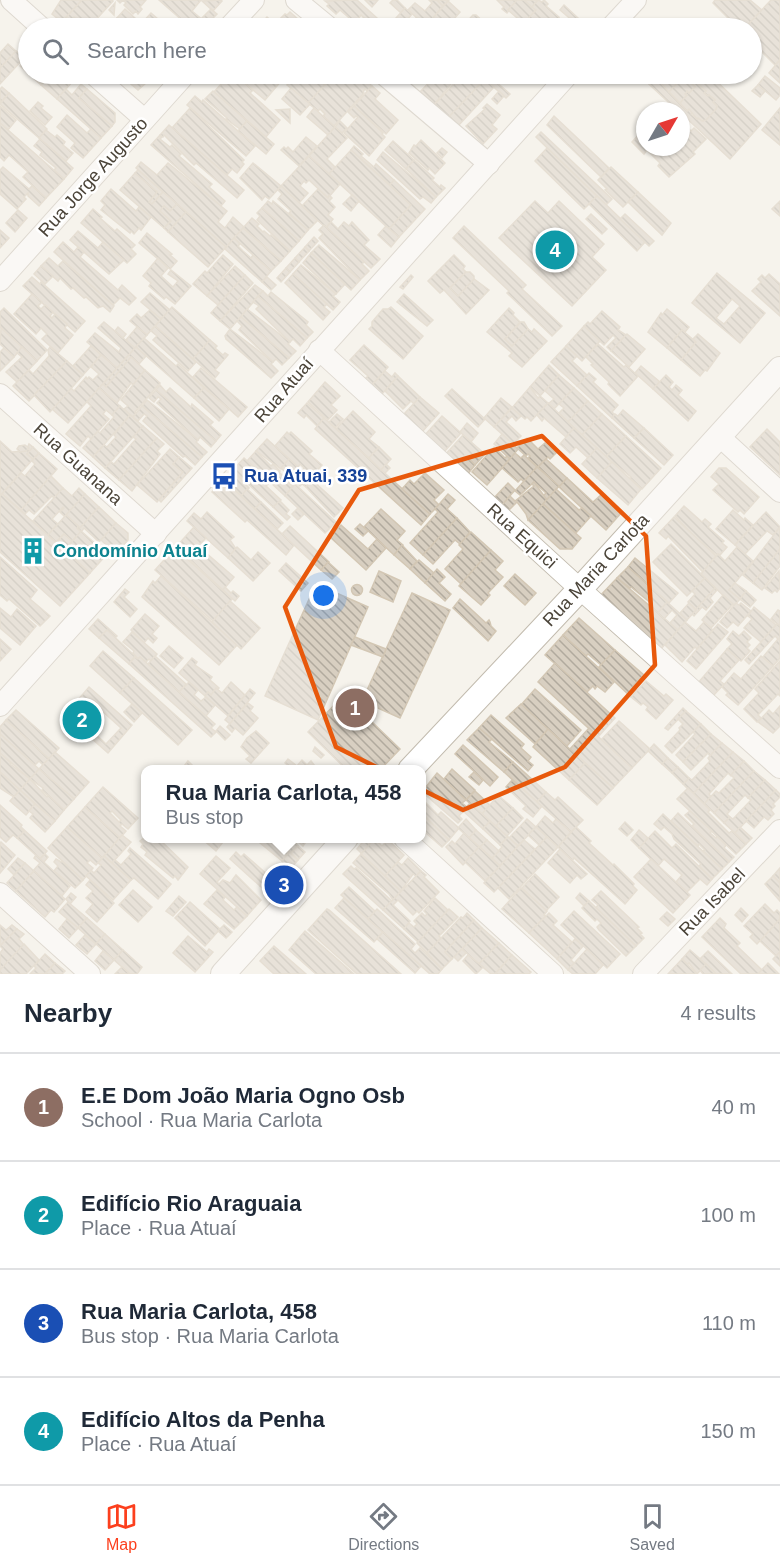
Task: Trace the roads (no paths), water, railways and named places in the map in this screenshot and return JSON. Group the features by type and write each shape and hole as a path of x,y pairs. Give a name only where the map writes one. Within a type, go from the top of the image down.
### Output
{"street":[{"path":"11,0 31,18"},
{"path":"237,18 254,0"},
{"path":"296,0 318,18"},
{"path":"619,18 636,0"},
{"path":"104,84 144,119"},
{"name":"Rua Jorge Augusto","path":"0,281 177,84"},
{"path":"395,84 489,164"},
{"name":"Rua Atuaí","path":"0,706 560,84"},
{"name":"Rua Equici","path":"319,350 780,768"},
{"name":"Rua Maria Carlota","path":"415,765 580,589 780,369"},
{"name":"Rua Guanana","path":"0,394 156,534"},
{"path":"719,436 780,492"},
{"name":"Rua Isabel","path":"643,974 780,830"},
{"path":"223,974 341,843"},
{"path":"409,843 553,974"},
{"path":"0,894 90,974"}],"place":[{"name":"Edifício Altos da Penha","path":"555,250"},
{"name":"Rua Atuai, 339","path":"224,476"},
{"name":"Condomínio Atuaí","path":"33,551"},
{"name":"E.E Dom João Maria Ogno Osb","path":"355,708"},
{"name":"Edifício Rio Araguaia","path":"82,720"},
{"name":"Rua Maria Carlota, 458","path":"284,885"}]}
